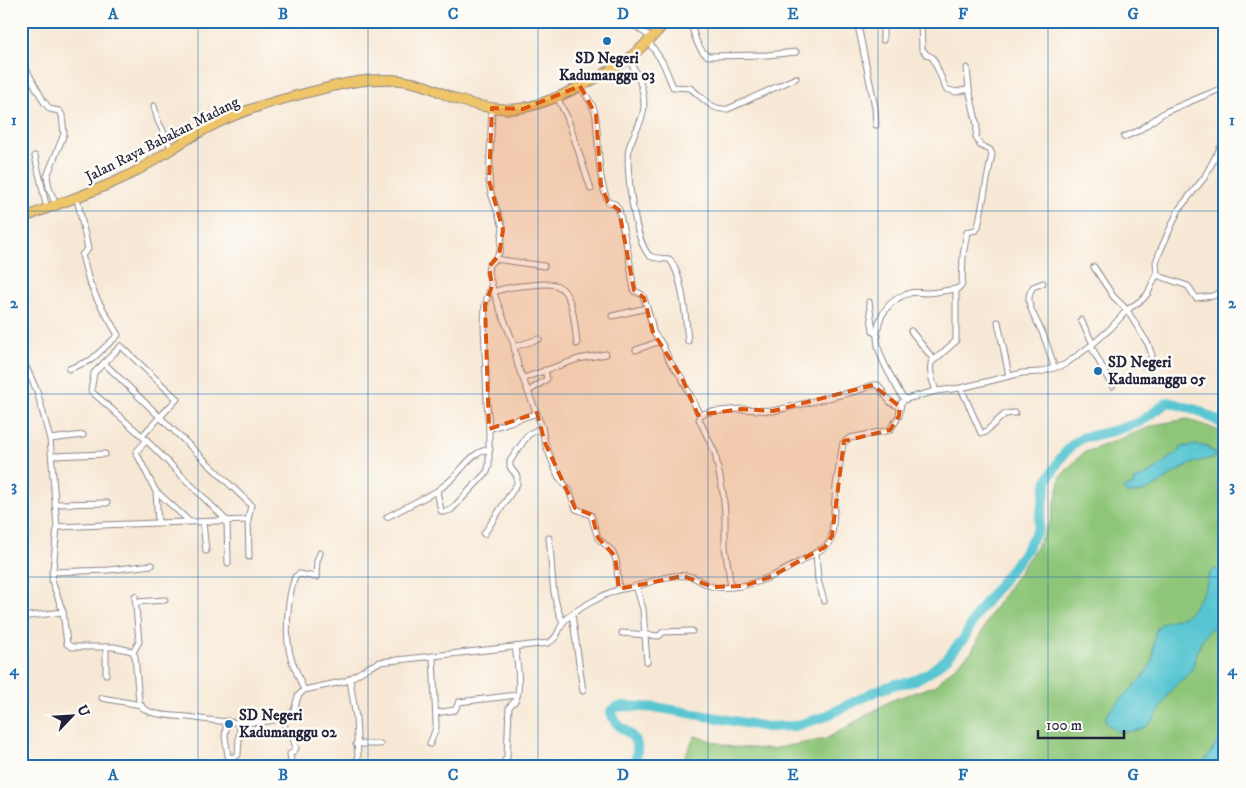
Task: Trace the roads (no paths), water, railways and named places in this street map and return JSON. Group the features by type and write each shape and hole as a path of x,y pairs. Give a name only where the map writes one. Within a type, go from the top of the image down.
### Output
{"main road":[{"name":"Jalan Raya Babakan Madang","path":"21,219 123,178 204,130 243,111 270,102 358,80 398,79 423,85 456,99 507,110 523,109 542,104 580,86 628,58 650,40 667,21"}],"street":[{"path":"628,21 650,40 663,63 673,87 690,88 716,109 728,109 796,78"},
{"path":"690,21 698,44 708,56 767,55 796,52"},
{"path":"857,21 876,110 876,125"},
{"path":"882,40 883,21"},
{"path":"921,21 922,49 935,61 946,89 956,92 969,89"},
{"path":"628,58 640,80 644,105 642,118 632,142 628,158 630,192 638,228 648,253 654,258 669,259 673,264 682,290 688,342"},
{"path":"21,60 44,102 50,109 58,111 62,115 64,134 47,176 49,188 56,205"},
{"path":"906,399 901,395 879,350 879,322 887,305 901,296 912,292 926,293 956,289 960,288 962,284 962,256 967,232 976,230 978,227 992,154 990,150 980,145 976,137 976,112 969,89 967,68"},
{"path":"580,86 593,106 596,115 599,169 602,184 608,202 615,204 619,210 630,257 634,291 642,294 653,332 660,341 670,362 682,378 715,453 724,493 726,547 732,587"},
{"path":"1124,137 1138,131 1152,120 1185,103 1225,87"},
{"path":"557,97 568,117 591,189"},
{"path":"154,106 158,121 172,149"},
{"path":"492,108 489,181 491,193 503,227 500,252 488,269 492,286 514,347 516,361 529,391 556,471 570,490 576,509 592,517 598,538 615,556 619,589"},
{"path":"21,356 37,391 50,439 57,527 52,572 54,587 63,612 68,646 121,648 133,652 136,656 141,705 145,710 155,714 240,722 283,718 294,711 298,696 304,690 343,683 380,662 552,641 556,638 563,622 572,614 619,589 636,586 660,578 683,576 692,577 712,587 732,587 761,581 826,547 832,536 836,486 843,443 850,438 890,430 899,416 901,403 906,399 1009,376 1040,372 1070,362 1092,345 1127,310 1146,296 1156,275 1156,262 1179,209 1204,178 1224,140"},
{"path":"35,156 47,209"},
{"path":"69,369 91,360 118,335 89,282 82,255 88,249 77,198"},
{"path":"495,259 544,266"},
{"path":"1094,267 1113,296 1127,310 1151,351 1150,360 1143,365"},
{"path":"1156,275 1188,286 1196,298 1213,296 1225,289"},
{"path":"1042,283 1033,286 1028,297 1033,313 1044,335 1054,367"},
{"path":"494,292 518,286 548,284 558,286 566,292 569,299 573,312 577,344"},
{"path":"437,491 441,511 451,510 487,472 489,465 490,429 484,324 485,305 492,286"},
{"path":"936,391 930,364 956,341 956,289"},
{"path":"869,302 873,331 878,336"},
{"path":"612,316 647,308"},
{"path":"1081,320 1112,386"},
{"path":"998,322 1009,376"},
{"path":"911,331 934,360"},
{"path":"514,347 539,339"},
{"path":"636,350 660,341"},
{"path":"142,436 177,399 121,346 94,373 91,391 142,436 147,440 227,521 228,563"},
{"path":"524,378 578,359 606,354"},
{"path":"104,363 251,505 248,520 249,557"},
{"path":"529,391 547,379 544,370"},
{"path":"700,416 709,412 742,409 780,410 857,392 873,385 878,386 890,402 900,407"},
{"path":"961,388 981,433 984,433 1005,414 1015,413"},
{"path":"490,429 537,413"},
{"path":"484,534 517,484 518,476 510,467 510,461 528,434 542,427"},
{"path":"50,439 83,435"},
{"path":"147,440 136,452 156,492 190,522"},
{"path":"387,517 437,491 454,478 463,465 478,452 490,449"},
{"path":"52,456 105,454"},
{"path":"156,492 158,523"},
{"path":"55,504 107,503"},
{"path":"57,527 248,520"},
{"path":"203,522 206,551"},
{"path":"549,538 557,607 563,622"},
{"path":"816,552 818,580 824,600"},
{"path":"304,690 290,651 289,606 295,577 299,574 316,577 317,561 320,554"},
{"path":"52,572 109,570 152,565"},
{"path":"636,586 642,600 647,662"},
{"path":"133,652 139,642 135,599 166,600"},
{"path":"21,617 63,612"},
{"path":"572,614 583,691"},
{"path":"622,633 660,636 663,632 692,631"},
{"path":"106,647 106,674"},
{"path":"479,767 505,763 508,746 509,707 516,700 517,695 518,669 515,647"},
{"path":"430,744 436,728 432,656"},
{"path":"350,680 356,718 358,757"},
{"path":"436,713 455,710 458,703 517,695"},
{"path":"102,698 141,705"},
{"path":"283,718 286,734 293,738 295,743 294,751 290,754 292,767"},
{"path":"227,721 225,736 228,756 231,758 238,755 240,722"},
{"path":"356,744 380,744"}],"water":[{"path":"1193,445 1207,446 1215,452 1215,457 1195,462 1144,491 1126,493 1123,490 1126,486 1132,487 1134,481 1155,470 1175,455 1182,447"},
{"path":"1215,569 1221,573 1219,589 1225,597 1225,621 1213,627 1205,635 1191,671 1173,688 1153,720 1141,729 1118,732 1108,725 1105,720 1107,714 1148,669 1153,658 1155,631 1161,624 1189,613 1205,589 1210,572"},
{"path":"1225,731 1225,767 1201,767"}],"waterway":[{"path":"635,767 637,751 635,740 612,717 611,711 615,708 623,706 661,708 767,727 794,726 824,717 876,691 896,684 911,682 930,672 947,658 964,638 978,612 1024,553 1038,529 1047,481 1060,459 1072,445 1082,438 1140,422 1168,402 1197,410 1225,425"}],"place":[{"name":"SD Negeri Kadumanggu 03","path":"607,41"},
{"name":"SD Negeri Kadumanggu 05","path":"1098,371"},
{"name":"SD Negeri Kadumanggu 02","path":"229,724"}]}
